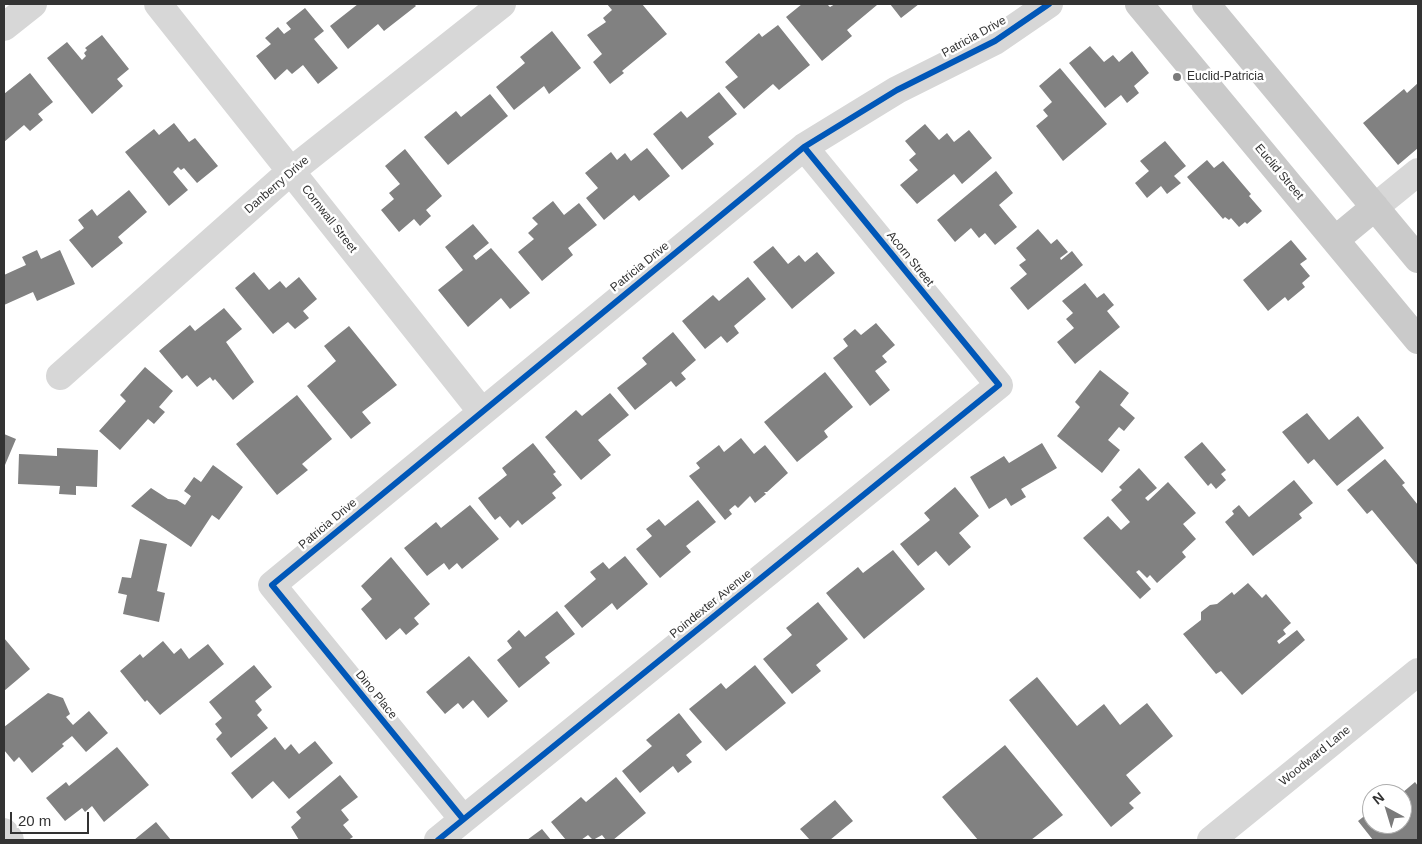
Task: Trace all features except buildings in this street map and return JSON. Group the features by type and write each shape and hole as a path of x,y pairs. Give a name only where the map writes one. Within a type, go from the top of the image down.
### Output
{"main road":[{"name":"Euclid Street","path":"1139,4 1418,340"},
{"path":"1206,4 1375,207 1416,251"},
{"path":"1335,240 1375,207"}],"street":[{"path":"4,27 32,4"},
{"name":"Cornwall Street","path":"158,4 482,412"},
{"name":"Danberry Drive","path":"60,376 291,171 502,4"},
{"name":"Patricia Drive","path":"272,585 804,147 897,90 995,41 1049,4"},
{"name":"Acorn Street","path":"804,147 999,385"},
{"path":"1375,207 1418,172"},
{"name":"Poindexter Avenue","path":"438,840 999,385"},
{"name":"Dino Place","path":"272,585 463,819"},
{"name":"Woodward Lane","path":"1211,840 1418,672"},
{"path":"4,832 10,840"}],"cycle path":[{"path":"463,819 272,585 804,147 897,90 995,41 1049,4"},
{"path":"438,840 999,385 804,147"}],"place":[{"name":"Euclid-Patricia","path":"1177,77"}]}
